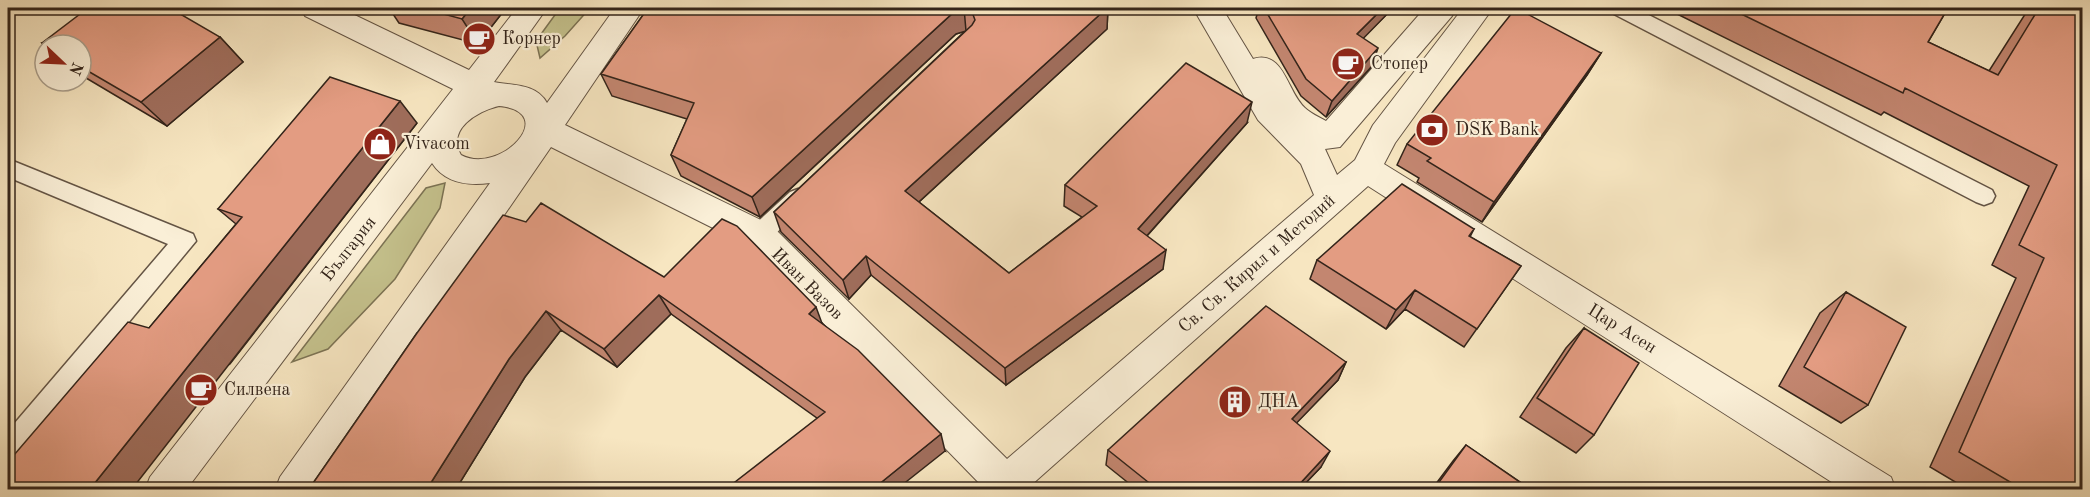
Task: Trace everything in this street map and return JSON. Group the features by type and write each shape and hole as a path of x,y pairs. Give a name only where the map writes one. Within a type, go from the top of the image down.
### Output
{"street":[{"name":"България","path":"163,489 449,119 484,90 533,8"},
{"path":"293,489 543,138 630,8"},
{"path":"1207,8 1269,111 1313,156 1332,198"},
{"path":"1263,67 1294,117 1329,138 1442,8"},
{"name":"Св. Св. Кирил и Методий","path":"1006,488 1366,169 1384,134 1479,8"},
{"path":"329,10 484,90 523,98 534,105 540,115 543,138"},
{"path":"449,119 443,134 442,148 448,160 460,170 477,173 497,170 515,163 543,138"},
{"name":"Иван Вазов","path":"543,138 759,235 1006,488"},
{"name":"Цар Асен","path":"1366,169 1878,489"}],"lane":[{"path":"1619,8 1984,196"},
{"path":"8,168 185,241 8,449"},
{"path":"759,235 810,187"}],"shaded area":[{"path":"560,8 590,8 565,36 540,58 536,41"},
{"path":"445,183 440,208 395,279 328,349 292,362 426,188"}],"building":[{"path":"88,8 170,8 220,37 141,102 93,74 93,33 55,33"},
{"path":"421,8 471,8 462,19"},
{"path":"648,8 964,8 954,12 752,197 671,155 694,103 601,74"},
{"path":"964,8 1107,8 905,191 1009,273 1097,206 1065,185 1186,63 1252,102 1138,229 1166,250 1005,368 866,256 843,280 774,212 972,25 975,20 972,12"},
{"path":"1264,8 1383,8 1357,34 1378,48 1332,101 1306,79"},
{"path":"1516,8 1601,53 1494,202 1427,161 1431,158 1407,144"},
{"path":"1729,8 1948,8 1928,42 1998,75 2039,8 2082,8 2082,484 2080,489 2022,489 1959,452 2044,258 2019,245 2057,165 1905,88 1903,93"},
{"path":"330,77 400,101 90,489 8,489 8,462 128,322 149,328 242,217 218,209"},
{"path":"1402,184 1474,229 1469,236 1521,266 1477,329 1415,290 1396,310 1317,260"},
{"path":"541,203 664,277 722,219 737,226 816,307 809,314 858,350 941,434 873,489 726,489 825,412 659,295 604,349 546,311 509,359 427,489 309,489 417,333 503,215 526,222"},
{"path":"1846,292 1906,327 1868,405 1804,367"},
{"name":"ДНА","path":"1266,306 1346,362 1292,419 1330,451 1295,489 1262,489 1256,484 1251,489 1150,489 1153,486 1108,450"},
{"path":"1584,328 1639,363 1594,435 1537,398"},
{"path":"1466,445 1530,489 1434,489"}],"place":[{"name":"Корнер","path":"479,39"},
{"name":"Стопер","path":"1348,64"},
{"name":"DSK Bank","path":"1432,130"},
{"name":"Vivacom","path":"380,144"},
{"name":"Силвена","path":"201,390"},
{"name":"ДНА","path":"1235,402"}]}
